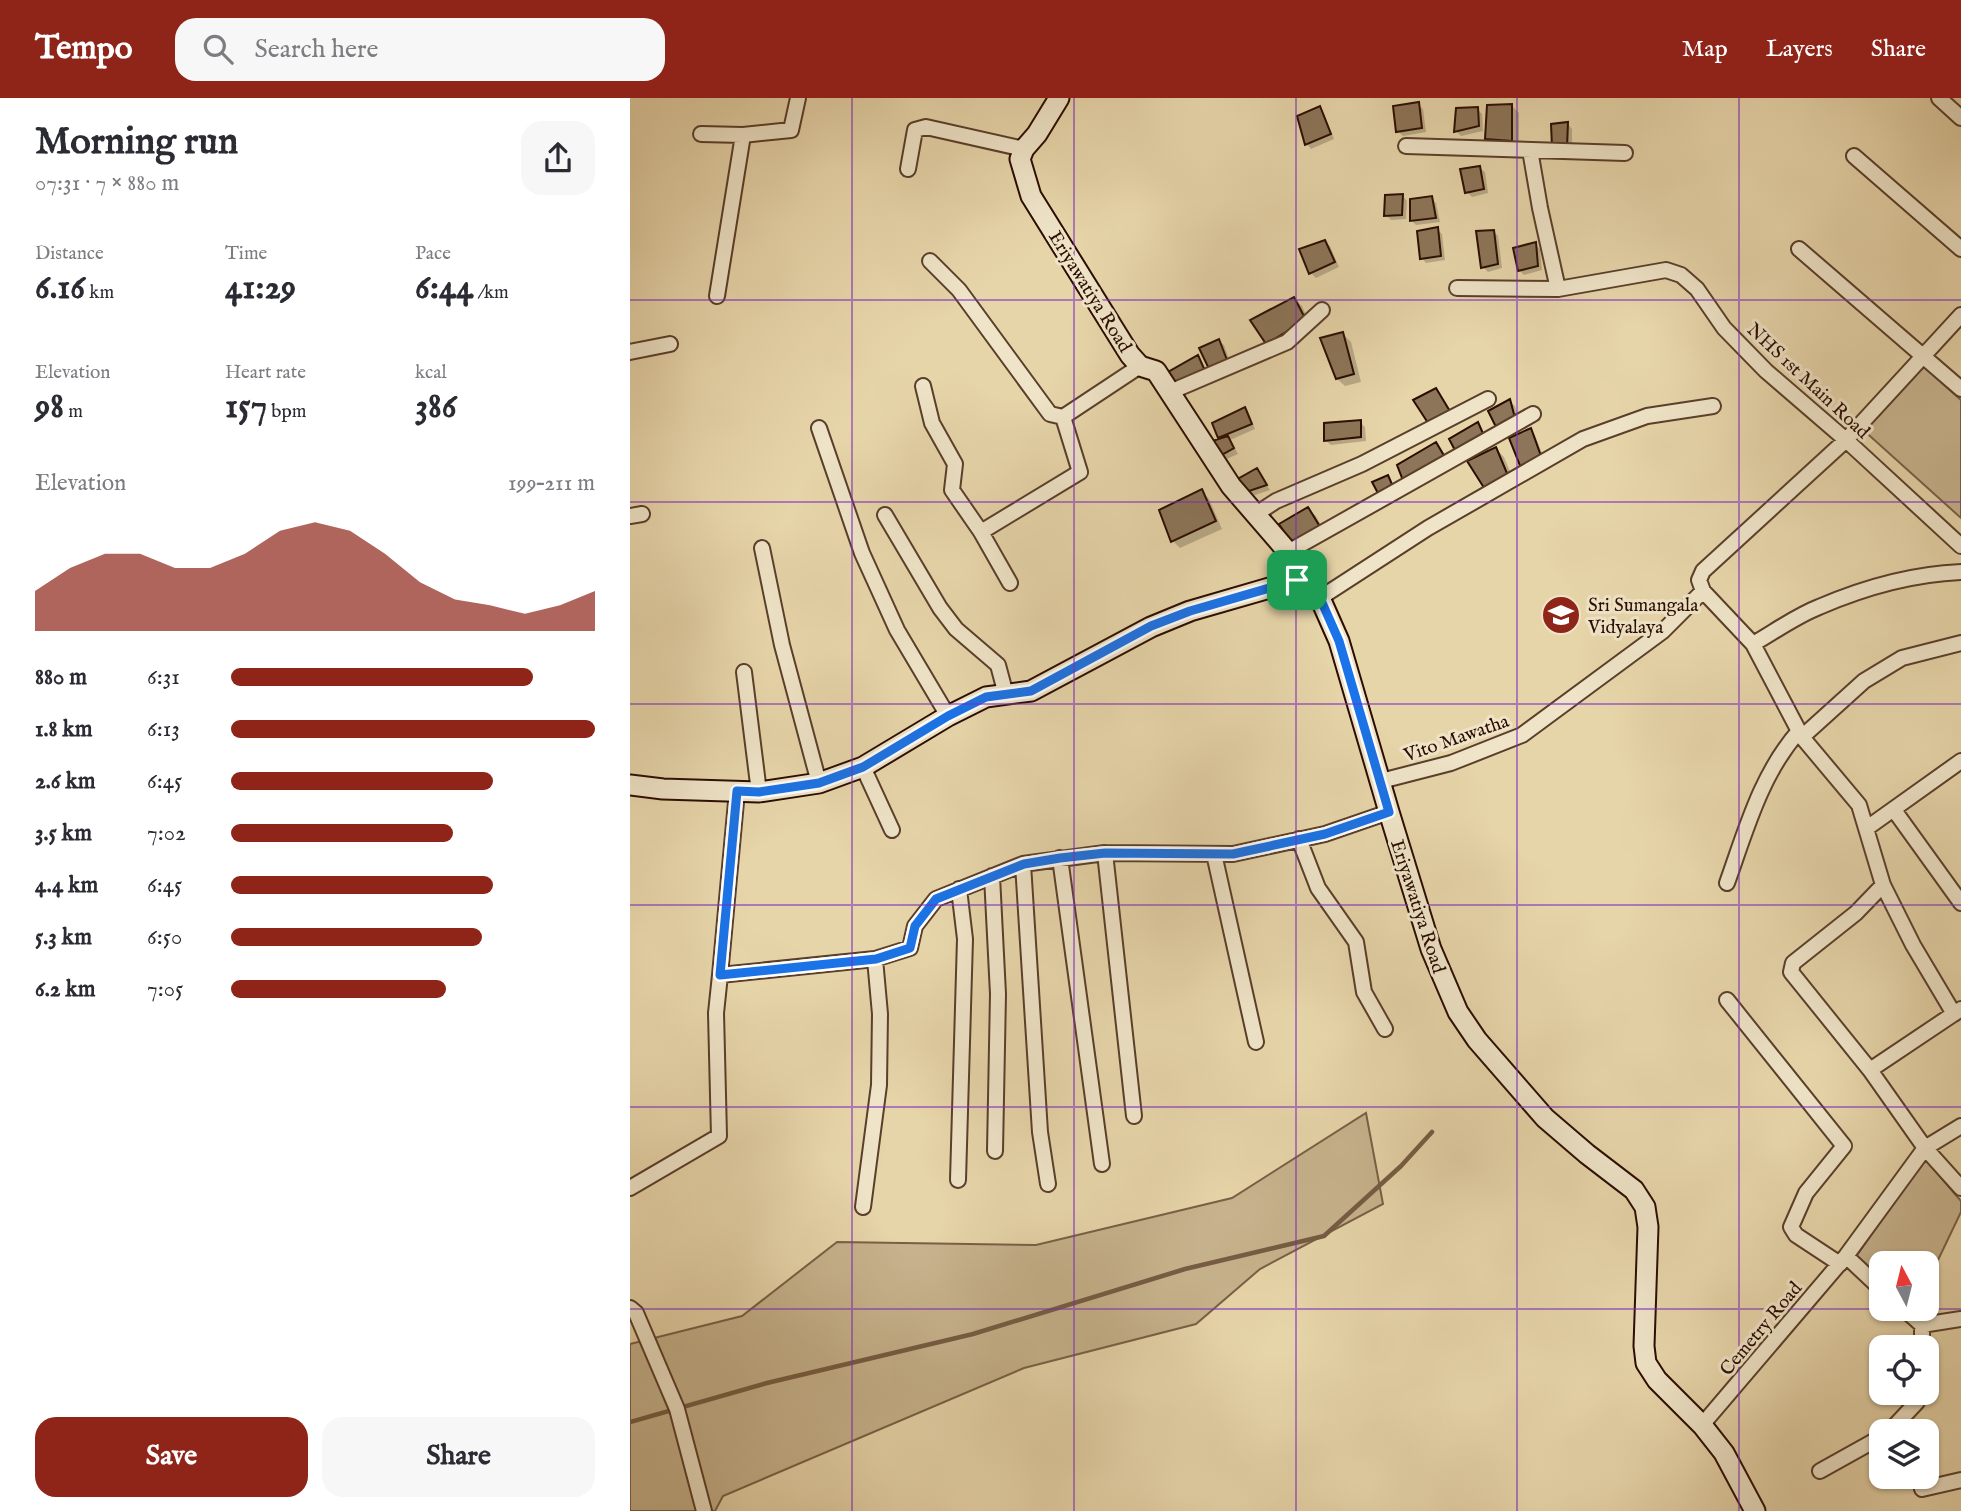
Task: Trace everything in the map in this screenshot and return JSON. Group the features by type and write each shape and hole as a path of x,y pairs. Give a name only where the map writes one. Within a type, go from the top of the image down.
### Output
{"street":[{"path":"701,134 743,135 791,131 799,98"},
{"path":"908,169 915,130 926,127 1024,149 1037,134 1059,98"},
{"path":"1939,98 1961,118"},
{"path":"717,296 743,135"},
{"path":"1406,146 1625,153"},
{"name":"Eriyawatiya Road","path":"1024,149 1020,159 1031,196 1130,355 1140,366 1156,371 1231,486 1288,552 1297,580 1320,598 1339,641 1432,949 1458,1012 1477,1040 1545,1118 1634,1190 1646,1207 1646,1363 1657,1380 1702,1425 1724,1452 1755,1511"},
{"path":"1530,150 1559,289"},
{"path":"1854,156 1961,249"},
{"path":"1799,249 1961,389"},
{"path":"930,261 959,290 1050,414 1063,417 1140,366"},
{"name":"NHS 1st Main Road","path":"1458,288 1559,289 1666,270 1681,275 1697,289 1724,328 1766,371 1961,546"},
{"path":"1170,392 1287,342 1322,310"},
{"path":"1870,1070 1957,1012 1913,945 1882,884 1859,805 1800,734 1753,644 1703,591 1699,580 1703,571 1846,440 1961,314"},
{"path":"630,352 670,344"},
{"path":"923,386 932,423 955,464 952,490 981,532 1010,583"},
{"path":"1256,514 1276,501 1362,464 1488,399"},
{"path":"1320,598 1428,528 1583,439 1647,416 1713,406"},
{"path":"1288,552 1533,414"},
{"path":"981,532 1080,472 1063,417"},
{"path":"819,428 862,553 897,630 948,716"},
{"path":"886,515 956,629 998,665 1006,695"},
{"path":"762,548 782,645 819,783"},
{"path":"1753,644 1818,607 1886,584 1935,573 1961,572"},
{"path":"630,785 663,789 759,792 819,783 863,767 948,716 986,697 1031,691 1151,626 1190,611 1297,580"},
{"name":"Vito Mawatha","path":"1381,781 1451,763 1522,735 1662,631 1703,591"},
{"path":"1727,883 1762,787 1784,747 1864,681 1902,658 1961,643"},
{"path":"744,673 759,792"},
{"path":"1867,828 1961,761"},
{"path":"863,767 892,830"},
{"path":"630,1188 719,1136 716,1013 737,791"},
{"path":"1894,810 1959,894"},
{"path":"720,975 876,959 910,948 915,926 936,899 1024,864 1105,853 1233,854 1325,834 1389,812"},
{"path":"1300,839 1318,888 1356,942 1364,992 1385,1029"},
{"path":"1105,853 1134,1116"},
{"path":"1214,853 1256,1042"},
{"path":"1060,858 1102,1164"},
{"path":"1024,864 1040,1132 1048,1184"},
{"path":"992,876 998,994 995,1151"},
{"path":"1882,884 1856,914 1793,963 1791,972 1870,1070 1925,1148 1961,1188"},
{"path":"958,1180 965,939 959,889"},
{"path":"863,1207 879,1086 880,1014 876,959"},
{"path":"1727,1000 1844,1146 1806,1193 1791,1227 1796,1236 1843,1260 1869,1280"},
{"name":"Cemetry Road","path":"1702,1425 1843,1260 1925,1148 1961,1126"},
{"path":"630,1308 636,1313 677,1409 704,1511"},
{"path":"1922,1325 1961,1319"},
{"path":"1918,1321 1922,1325 1922,1335"},
{"path":"1901,1419 1914,1405"},
{"path":"1820,1472 1869,1444"},
{"path":"1939,1485 1961,1480"}],"shaded area":[{"path":"1921,364 1961,400 1961,518 1861,428"},
{"path":"1366,1113 1383,1204 1260,1269 1196,1324 1024,1368 723,1496 715,1511 630,1511 630,1344 742,1316 837,1242 1036,1245 1232,1198"},
{"path":"1925,1159 1961,1201 1961,1212 1939,1258 1939,1251 1869,1251 1869,1270 1855,1258"}],"building":[{"path":"1419,102 1422,128 1396,132 1393,106"},
{"path":"1512,104 1512,141 1485,139 1487,105"},
{"path":"1320,106 1331,134 1305,145 1297,116"},
{"path":"1478,107 1479,126 1454,132 1456,108"},
{"path":"1568,122 1567,148 1552,147 1551,124"},
{"path":"1480,166 1484,189 1465,193 1460,169"},
{"path":"1403,194 1402,215 1384,216 1385,195"},
{"path":"1432,196 1436,218 1410,221 1410,199"},
{"path":"1438,227 1441,256 1420,259 1417,231"},
{"path":"1494,230 1498,264 1481,268 1476,231"},
{"path":"1325,240 1335,262 1309,274 1299,249"},
{"path":"1536,242 1538,266 1518,271 1513,248"},
{"path":"1294,297 1306,320 1266,344 1250,320"},
{"path":"1343,332 1354,374 1336,379 1320,338"},
{"path":"1219,339 1227,360 1210,371 1199,348"},
{"path":"1198,355 1206,373 1173,387 1168,372"},
{"path":"1436,388 1451,413 1430,426 1413,400"},
{"path":"1510,399 1515,418 1498,431 1488,411"},
{"path":"1245,407 1252,424 1218,438 1212,423"},
{"path":"1361,420 1361,437 1324,441 1324,423"},
{"path":"1478,422 1485,438 1457,454 1449,439"},
{"path":"1531,428 1541,456 1521,468 1509,438"},
{"path":"1228,436 1234,448 1216,458 1209,442"},
{"path":"1436,442 1446,459 1404,483 1397,465"},
{"path":"1496,447 1509,478 1486,491 1467,461"},
{"path":"1257,468 1267,485 1243,493 1236,480"},
{"path":"1388,475 1394,489 1380,497 1372,482"},
{"path":"1202,489 1216,521 1171,542 1159,510"},
{"path":"1308,507 1322,530 1293,546 1279,524"}],"waterway":[{"path":"630,1422 767,1383 973,1334 1185,1269 1324,1236 1401,1166 1432,1132"}],"place":[{"name":"Sri Sumangala Vidyalaya","path":"1561,615"}],"route":[{"path":"1297,580 1320,598 1339,641 1389,812 1325,834 1233,854 1105,853 1024,864 936,899 915,926 910,948 876,959 720,975 737,791 759,792 819,783 863,767 948,716 986,697 1031,691 1151,626 1190,611 1297,580"}]}
